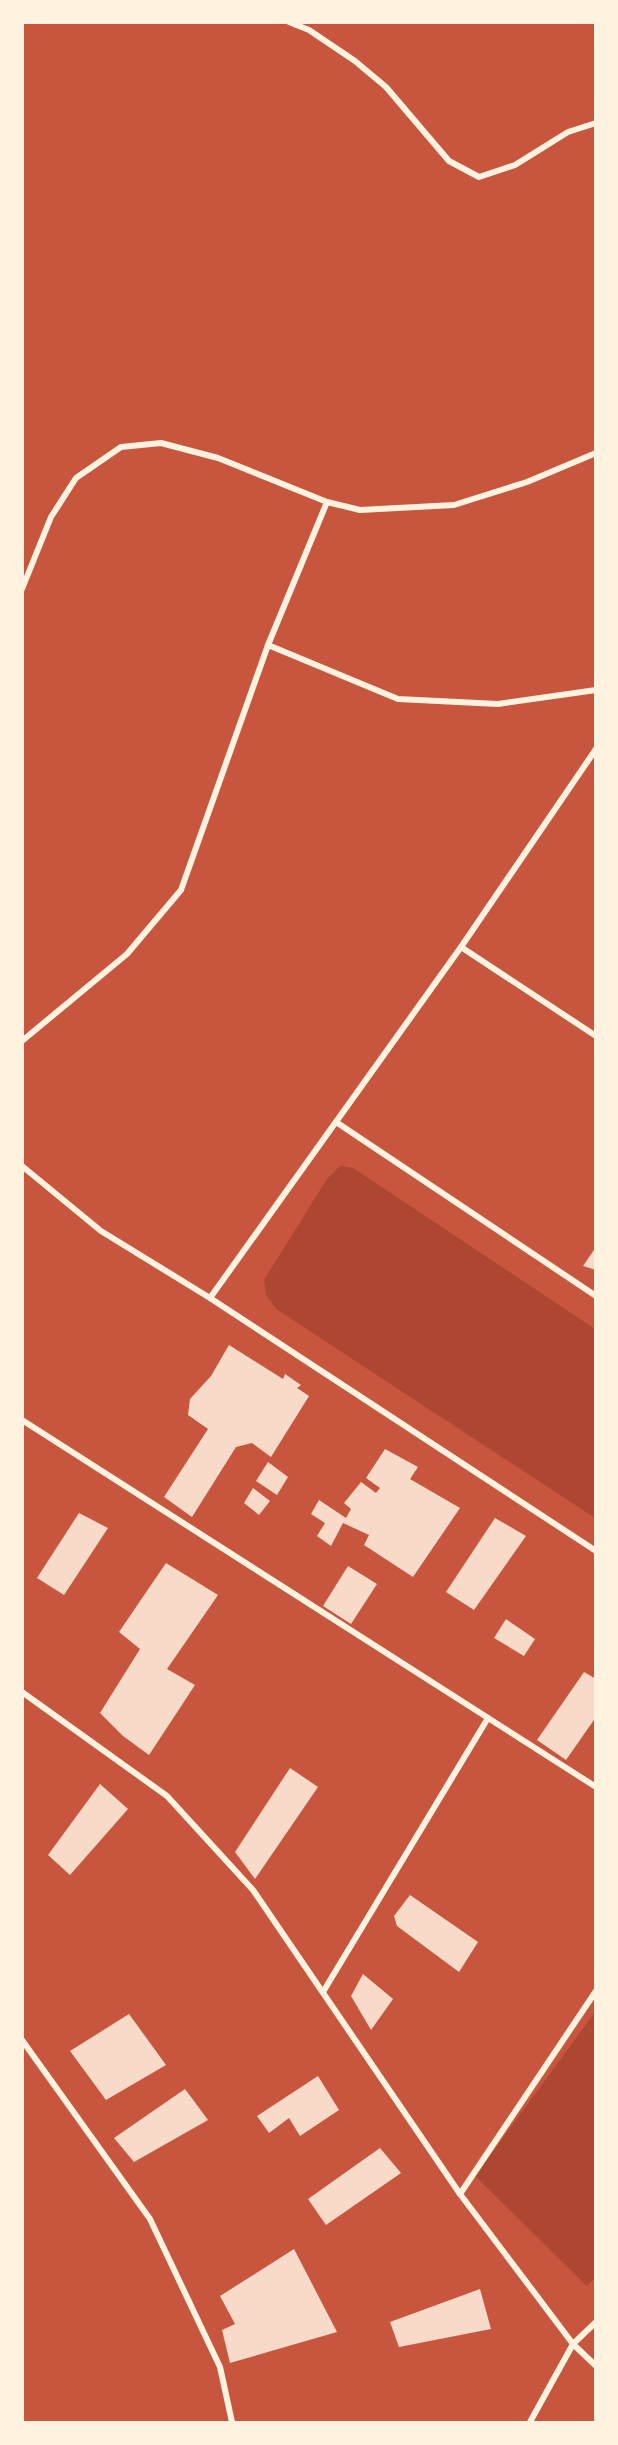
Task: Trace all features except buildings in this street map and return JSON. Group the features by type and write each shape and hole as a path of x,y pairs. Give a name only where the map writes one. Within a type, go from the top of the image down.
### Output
{"street":[{"path":"288,22 309,30 355,61 386,87 449,161 479,177 515,165 568,132 596,123"},
{"path":"22,589 51,517 76,478 121,447 161,444 218,458 327,502 360,510 454,506 527,482 596,453"},
{"path":"22,1041 127,954 181,890 268,645 327,502"},
{"path":"268,645 398,699 498,704 596,690"},
{"path":"210,1298 461,947 596,749"},
{"path":"461,947 596,1036"},
{"path":"336,1122 596,1296"},
{"path":"22,1166 100,1231 210,1298 596,1551"},
{"path":"22,1420 596,1787"},
{"path":"22,1692 167,1796 254,1890 460,2194 573,2344 596,2366"},
{"path":"323,1992 488,1718"},
{"path":"460,2194 596,1991"},
{"path":"22,2040 150,2219 220,2367 232,2422"},
{"path":"530,2422 573,2344 596,2322"}],"shaded area":[{"path":"340,1166 353,1168 595,1329 595,1518 276,1309 266,1295 264,1280 327,1179"},
{"path":"595,2012 595,2278 587,2286 475,2176"}]}
